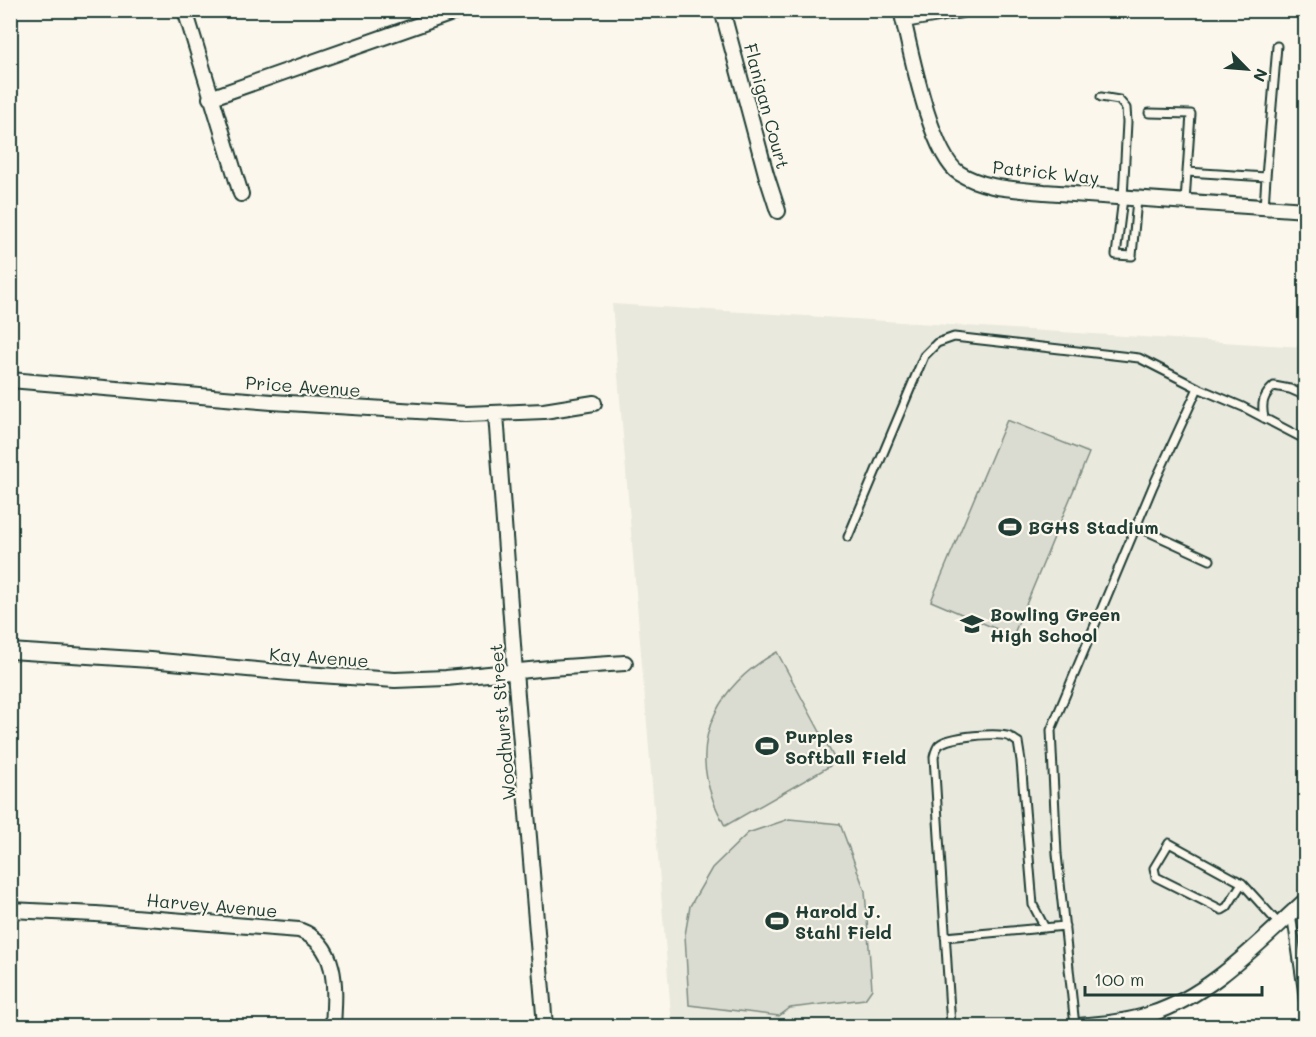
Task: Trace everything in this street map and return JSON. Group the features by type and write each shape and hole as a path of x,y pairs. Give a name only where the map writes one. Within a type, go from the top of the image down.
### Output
{"street":[{"path":"185,10 241,194"},
{"path":"210,98 461,10"},
{"name":"Flanigan Court","path":"722,10 778,211"},
{"path":"903,15 962,10"},
{"name":"Patrick Way","path":"903,15 934,137 940,151 954,169 974,181 1006,188 1305,210"},
{"name":"Price Avenue","path":"10,380 272,402 466,414 544,411 594,403"},
{"name":"Woodhurst Street","path":"496,414 545,1026"},
{"name":"Kay Avenue","path":"10,651 378,679 446,678 625,663"},
{"path":"1076,1026 1133,1019 1170,1006 1218,976 1305,900"},
{"name":"Harvey Avenue","path":"10,910 96,914 298,930 316,940 331,963 334,986 333,1026"}],"lane":[{"path":"1264,208 1277,46"},
{"path":"1101,97 1119,100 1126,108 1122,198 1116,255 1132,256 1137,199"},
{"path":"1149,113 1191,114 1185,202"},
{"path":"1186,172 1266,177"},
{"path":"848,537 924,356 937,343 954,337 1139,358 1305,440"},
{"path":"1264,418 1261,406 1265,394 1274,386 1290,389 1305,396"},
{"path":"1076,1026 1057,854 1051,730 1136,526 1198,388"},
{"path":"1136,526 1210,560"},
{"path":"951,1026 934,757 938,746 956,738 999,735 1018,742 1033,905 1045,928"},
{"path":"1242,883 1227,907 1222,910 1156,877 1154,868 1169,843 1242,883 1279,924"},
{"path":"1291,913 1305,1026"},
{"path":"945,937 1065,926"}],"shaded area":[{"name":"Bowling Green High School","path":"612,304 1305,347 1305,901 1232,965 1170,1006 1080,1026 672,1026"},
{"name":"BGHS Stadium","path":"1007,420 1089,453 1013,636 931,601"},
{"name":"Purples Softball Field","path":"777,652 833,756 830,766 725,826 714,803 707,777 705,754 708,733 715,714 740,679"},
{"name":"Harold J. Stahl Field","path":"789,819 840,824 865,891 872,989 865,999 790,1008 779,1016 689,1005 685,935 690,906 712,868 748,833"}],"place":[{"name":"BGHS Stadium","path":"1010,527"},
{"name":"Bowling Green High School","path":"972,624"},
{"name":"Purples Softball Field","path":"767,746"},
{"name":"Harold J. Stahl Field","path":"777,921"}]}
